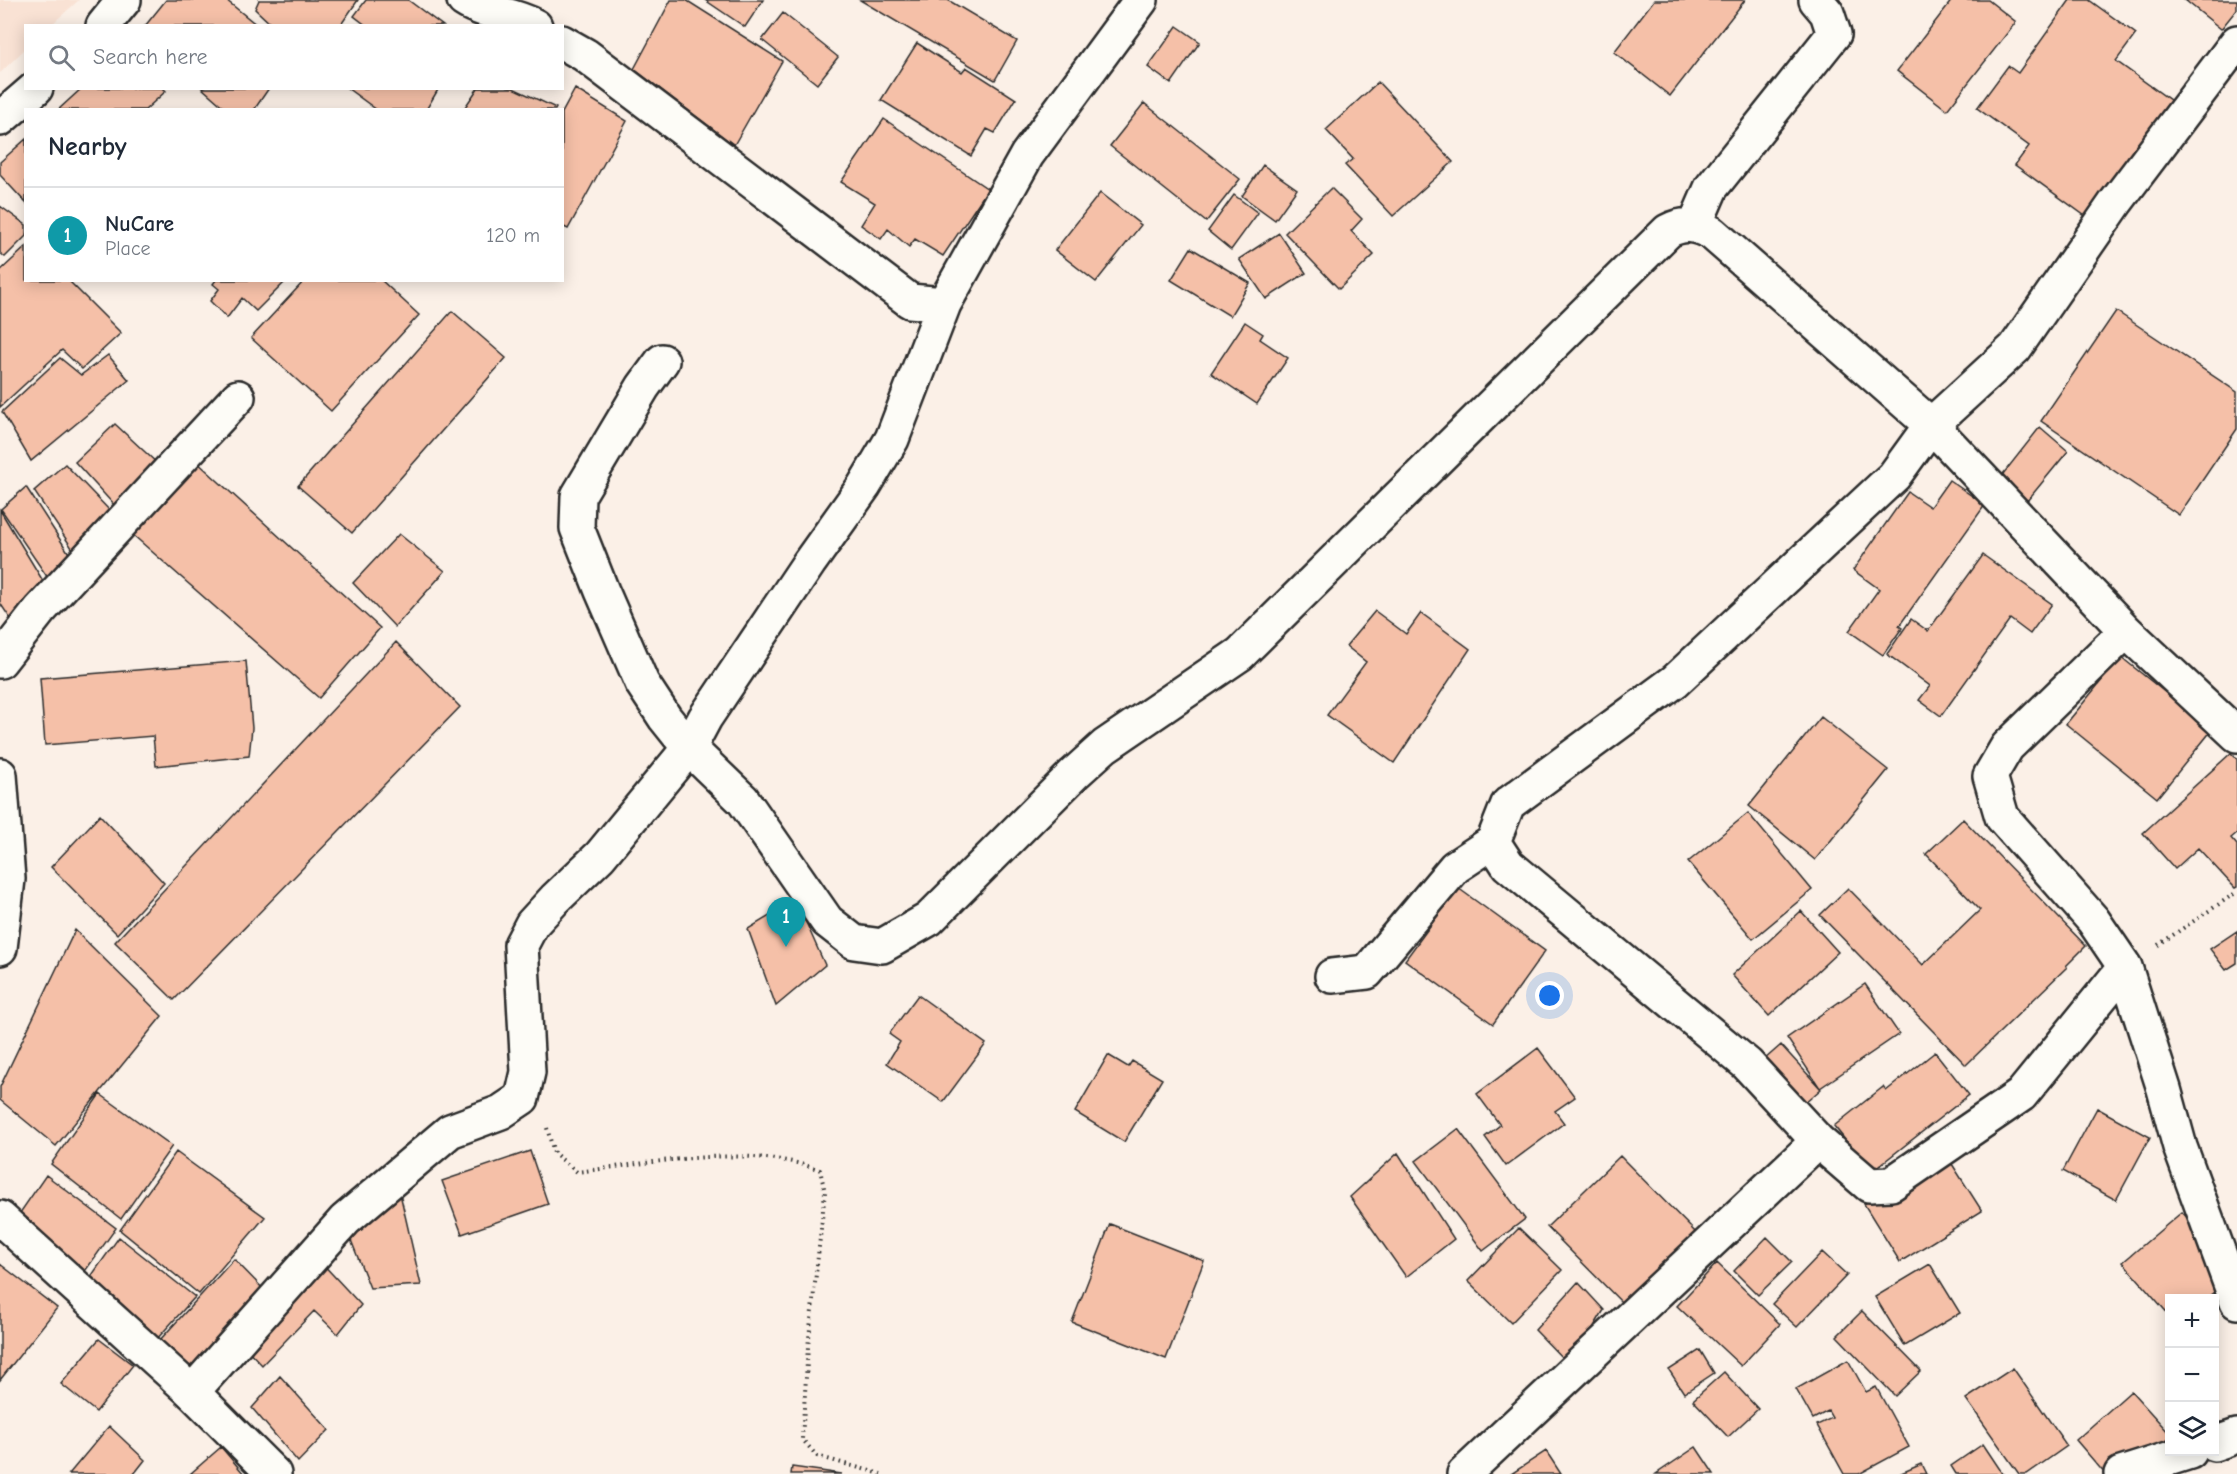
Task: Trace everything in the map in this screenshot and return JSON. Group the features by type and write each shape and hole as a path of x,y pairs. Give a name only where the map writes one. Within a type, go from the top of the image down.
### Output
{"street":[{"path":"105,24 124,0"},
{"path":"464,0 475,7 520,18 535,16"},
{"path":"192,1392 345,1220 450,1131 501,1112 522,1098 528,1072 521,945 532,924 600,856 689,748 705,718 809,563 864,486 892,439 944,304 1028,155 1141,0"},
{"path":"1695,225 1711,188 1834,34 1827,14 1816,0"},
{"path":"1332,976 1366,972 1455,867 1493,842 1508,804 1675,681 1894,476 1931,425 2015,348 2116,202 2237,42"},
{"path":"564,43 585,55 910,301 944,304"},
{"path":"0,119 34,90"},
{"path":"662,361 643,387 578,496 577,528 642,683 665,718 689,748 743,800 827,921 854,942 882,946 929,920 1074,774 1105,746 1240,654 1668,231 1680,225 1695,225 1713,233 1931,425 2126,630 2237,735"},
{"path":"0,661 40,610 238,397"},
{"path":"2126,630 2007,747 1990,776 2002,817 2093,920 2125,967 2180,1147 2237,1302"},
{"path":"0,775 8,879 0,948"},
{"path":"1493,842 1508,865 1747,1064 1818,1141 1869,1185 1891,1184 2021,1095 2125,967"},
{"path":"1464,1474 1818,1141"},
{"path":"0,1218 192,1392 274,1474"},
{"path":"2219,1442 2237,1436"},
{"path":"2121,1474 2177,1456"}],"path":[{"path":"2125,967 2237,892"},
{"path":"522,1098 546,1123 554,1153 577,1172 684,1158 769,1158 803,1164 820,1170 825,1192 808,1347 802,1439 817,1456 881,1474"}],"shaded area":[{"path":"0,0 79,0 52,24 24,24 24,50 0,73"}],"building":[{"path":"166,0 226,0 256,24 147,24"},
{"path":"259,0 358,0 341,24 271,24 255,9"},
{"path":"366,0 408,0 440,24 364,24 354,16"},
{"path":"671,0 686,0 782,61 734,145 634,69"},
{"path":"705,0 763,0 745,27"},
{"path":"860,0 948,0 1017,41 995,80"},
{"path":"1654,0 1745,0 1670,96 1614,52"},
{"path":"1952,0 1988,0 2016,22 1947,110 1897,71"},
{"path":"2070,0 2089,0 2136,34 2116,61 2188,113 2103,229 2015,165 2029,146 1977,108 2008,66 2018,73"},
{"path":"2185,0 2237,0 2237,9 2221,29"},
{"path":"783,13 838,57 817,84 762,40"},
{"path":"1177,26 1200,42 1171,84 1148,67"},
{"path":"917,43 962,72 966,67 1016,99 995,133 987,129 971,156 881,100"},
{"path":"1378,82 1453,162 1393,216 1345,165 1353,159 1326,130"},
{"path":"575,89 627,121 568,229 564,227 564,109"},
{"path":"80,90 166,91 147,108 60,108"},
{"path":"204,90 268,90 255,108 225,108"},
{"path":"350,90 438,90 427,108 374,108"},
{"path":"477,90 517,90 556,108 464,108"},
{"path":"1144,103 1240,179 1206,222 1110,146"},
{"path":"884,119 988,189 943,256 915,239 909,247 888,229 881,239 861,225 875,203 841,182"},
{"path":"24,141 24,201 0,175 0,162"},
{"path":"1263,165 1297,189 1275,220 1242,196"},
{"path":"1331,188 1362,219 1351,231 1374,255 1339,289 1285,233"},
{"path":"1100,193 1141,225 1096,282 1055,250"},
{"path":"1234,195 1258,213 1231,250 1208,231"},
{"path":"0,206 24,224 24,238 5,257 0,253"},
{"path":"1279,233 1306,273 1266,299 1239,259"},
{"path":"1191,248 1250,283 1230,316 1171,280"},
{"path":"24,249 24,282 70,282 121,333 82,369 62,350 0,407 0,271"},
{"path":"214,282 285,282 256,311 242,298 227,318 210,301 219,289 213,284"},
{"path":"303,282 383,282 419,315 331,411 251,338"},
{"path":"452,311 506,358 352,533 298,486"},
{"path":"2116,311 2237,392 2237,429 2179,515 2041,421"},
{"path":"1245,322 1263,334 1260,339 1288,358 1257,404 1211,373"},
{"path":"108,355 129,380 31,461 2,412 60,358 81,375"},
{"path":"115,424 159,465 115,506 75,462"},
{"path":"2040,427 2068,451 2027,501 1999,479"},
{"path":"196,461 380,628 319,698 133,535"},
{"path":"65,464 112,513 76,554 34,491"},
{"path":"1949,480 1985,505 1899,626 1902,628 1883,655 1849,631 1879,589 1853,570 1908,492 1930,507"},
{"path":"26,487 72,558 50,581 1,509"},
{"path":"0,510 43,581 12,621 0,603"},
{"path":"399,534 445,571 395,627 353,583"},
{"path":"1983,555 2052,604 2030,634 2010,619 1941,716 1919,700 1930,686 1887,654 1911,619 1928,631"},
{"path":"1375,611 1406,634 1421,613 1470,649 1394,763 1327,715 1366,662 1346,646"},
{"path":"396,642 460,707 174,1000 115,942"},
{"path":"2121,657 2212,730 2157,798 2066,724"},
{"path":"246,661 252,728 249,756 156,766 153,736 45,745 40,678"},
{"path":"1821,717 1888,770 1815,860 1749,806"},
{"path":"2231,753 2237,759 2237,833 2231,838 2237,845 2237,887 2235,888 2198,848 2175,869 2143,833"},
{"path":"1748,813 1812,890 1753,939 1688,862"},
{"path":"100,815 164,883 117,934 51,867"},
{"path":"1963,819 2086,946 1966,1065 1820,915 1848,888 1923,965 1980,910 1926,854"},
{"path":"1458,888 1545,951 1493,1024 1405,960"},
{"path":"796,900 825,965 776,1006 748,929"},
{"path":"1801,911 1838,952 1769,1016 1732,975"},
{"path":"75,930 162,1016 56,1146 0,1100 0,1087"},
{"path":"2237,931 2237,963 2226,970 2210,949"},
{"path":"1865,984 1899,1034 1820,1088 1787,1038"},
{"path":"918,995 986,1044 943,1102 887,1063 900,1042 889,1034"},
{"path":"1781,1045 1821,1089 1787,1119 1748,1074"},
{"path":"1538,1048 1575,1097 1555,1111 1564,1123 1506,1166 1485,1137 1500,1125 1477,1094"},
{"path":"1935,1052 1969,1095 1871,1172 1834,1126 1883,1087 1886,1091"},
{"path":"1108,1055 1128,1067 1132,1061 1162,1079 1124,1142 1075,1112"},
{"path":"100,1094 172,1146 121,1219 51,1164"},
{"path":"2097,1108 2150,1137 2116,1200 2063,1171"},
{"path":"1458,1129 1525,1219 1483,1251 1416,1161"},
{"path":"530,1151 548,1204 462,1234 442,1181"},
{"path":"176,1152 265,1217 199,1294 120,1230"},
{"path":"1398,1153 1454,1239 1406,1277 1350,1197"},
{"path":"1945,1153 1982,1211 1900,1262 1864,1204"},
{"path":"1620,1156 1706,1243 1634,1315 1547,1227"},
{"path":"46,1175 116,1228 83,1274 15,1220"},
{"path":"399,1189 421,1285 370,1288 347,1230"},
{"path":"2182,1212 2236,1273 2212,1294 2165,1294 2165,1310 2123,1262"},
{"path":"1110,1224 1204,1261 1166,1359 1072,1322"},
{"path":"1519,1228 1562,1270 1511,1323 1468,1281"},
{"path":"119,1237 195,1297 155,1341 85,1285"},
{"path":"1767,1237 1792,1262 1758,1295 1734,1271"},
{"path":"1822,1252 1847,1275 1797,1327 1772,1304"},
{"path":"234,1259 271,1297 197,1376 159,1341"},
{"path":"319,1260 361,1305 338,1334 314,1311 262,1365 242,1344"},
{"path":"1717,1263 1780,1324 1741,1366 1677,1306"},
{"path":"0,1264 57,1308 0,1380"},
{"path":"1930,1264 1960,1313 1905,1346 1875,1297"},
{"path":"1578,1282 1604,1310 1570,1366 1535,1330"},
{"path":"1862,1311 1921,1371 1895,1396 1837,1336"},
{"path":"99,1339 133,1365 96,1412 61,1384"},
{"path":"1700,1350 1714,1373 1684,1393 1669,1370"},
{"path":"1848,1360 1866,1392 1876,1387 1909,1447 1859,1474 1844,1474 1817,1425 1832,1418 1828,1411 1813,1419 1796,1389"},
{"path":"2013,1368 2067,1446 2027,1474 2019,1474 1966,1399"},
{"path":"1724,1372 1758,1409 1728,1437 1693,1400"},
{"path":"280,1376 329,1430 298,1462 252,1408"},
{"path":"2131,1391 2165,1428 2165,1454 2105,1474 2076,1440"},
{"path":"109,1426 145,1460 134,1474 69,1474"},
{"path":"1983,1444 2003,1474 1956,1474 1951,1466"},
{"path":"221,1447 244,1474 190,1474"},
{"path":"1696,1447 1714,1474 1656,1474"},
{"path":"1546,1451 1561,1474 1511,1474"},
{"path":"1922,1464 1927,1474 1899,1474"},
{"path":"792,1467 842,1474 791,1474"}],"place":[{"name":"NuCare","path":"786,947"}]}
